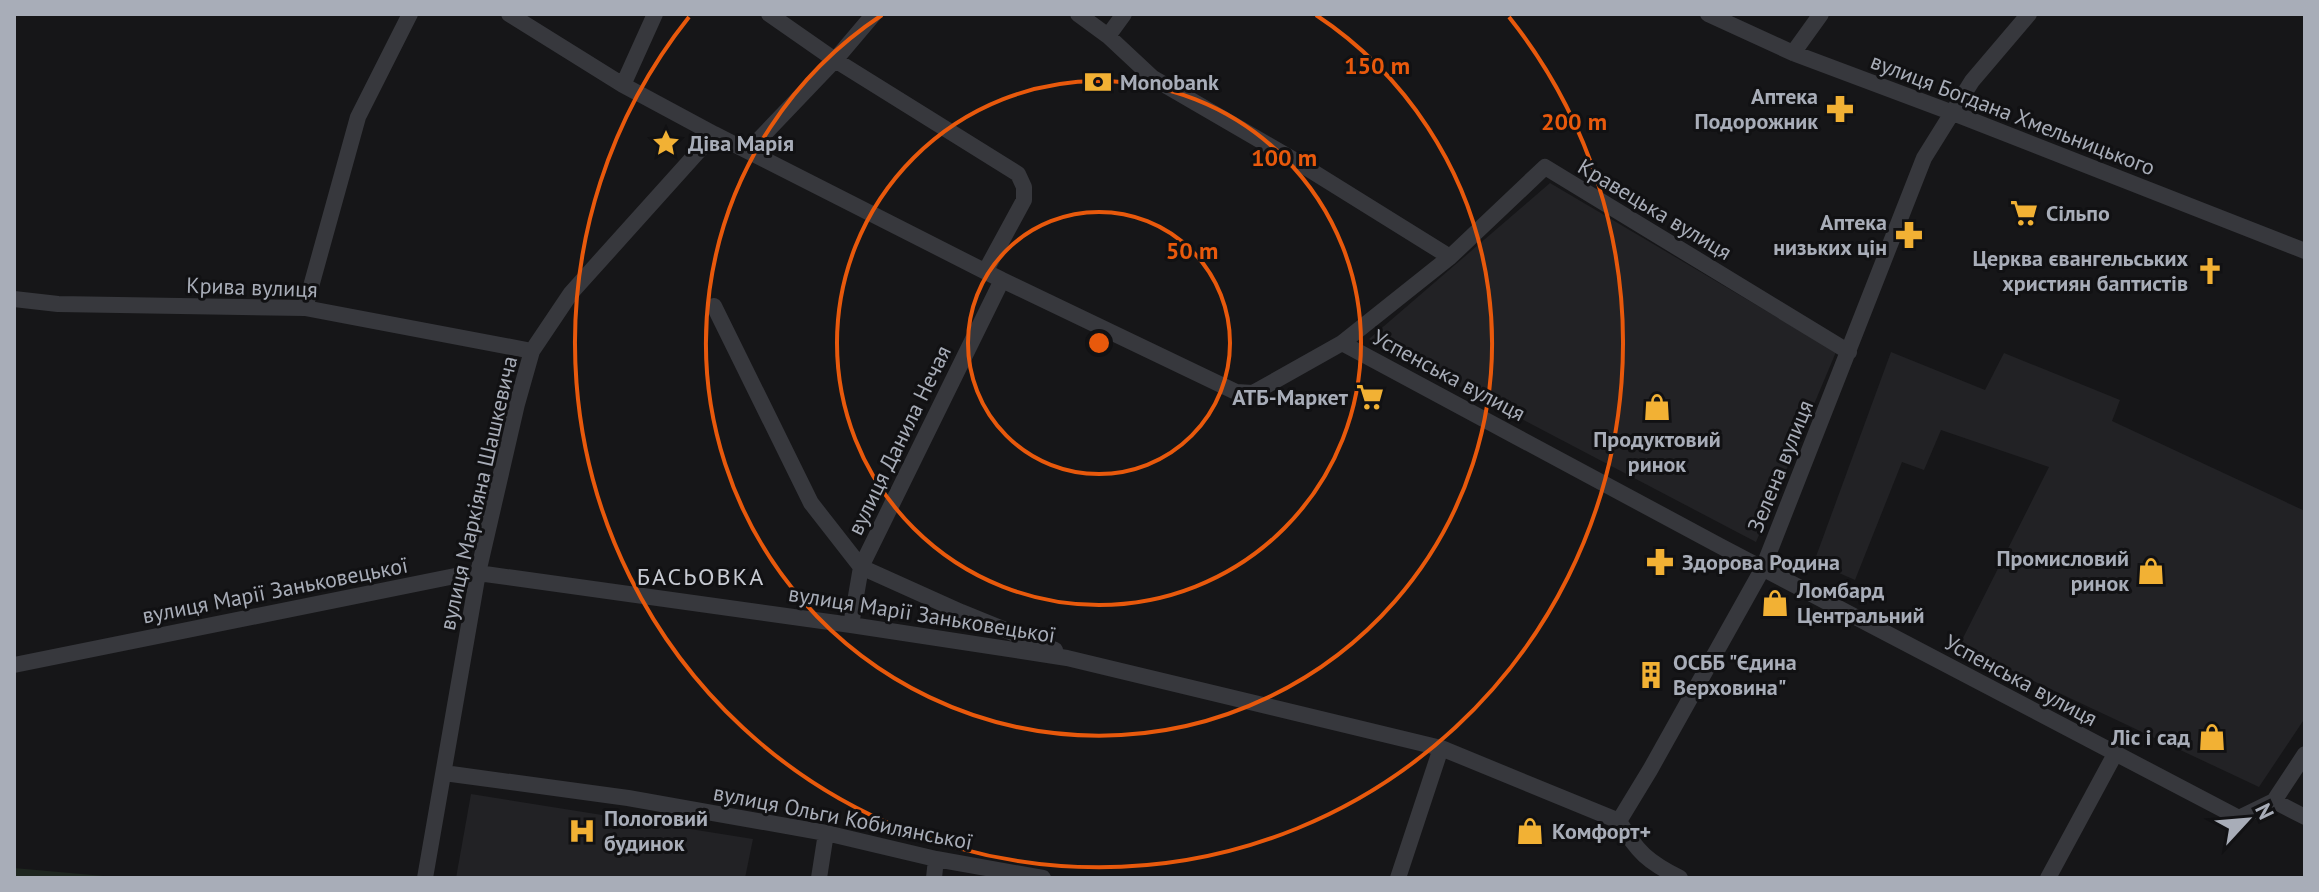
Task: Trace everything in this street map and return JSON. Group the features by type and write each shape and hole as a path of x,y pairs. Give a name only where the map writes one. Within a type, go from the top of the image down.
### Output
{"street":[{"path":"305,308 358,117 410,14"},
{"name":"Успенська вулиця","path":"509,14 623,85 714,134 1002,280 1236,392 1253,393 1342,343 2239,818 2274,801"},
{"path":"623,85 655,14"},
{"path":"769,14 835,60 1018,174 1024,187 1024,200 986,270"},
{"path":"748,151 835,60 874,14"},
{"path":"1078,14 1108,36 1153,78 1294,160 1450,257"},
{"path":"1108,36 1124,14"},
{"name":"вулиця Богдана Хмельницького","path":"1708,14 1793,53 2305,251"},
{"path":"1793,53 1821,14"},
{"name":"Зелена вулиця","path":"1619,821 1763,568 1924,158 1972,81 2029,14"},
{"name":"вулиця Маркіяна Шашкевича","path":"425,878 478,573 532,351 571,293 714,134"},
{"name":"Кравецька вулиця","path":"1342,343 1450,257 1545,167 1849,352"},
{"name":"вулиця Данила Нечая","path":"851,625 861,567 1002,280"},
{"name":"Крива вулиця","path":"14,299 58,304 305,308 532,351"},
{"path":"714,306 811,503 861,567 961,612 1086,662"},
{"name":"вулиця Марії Заньковецької","path":"14,665 478,573 851,625 1086,662 1441,748 1619,821"},
{"path":"1398,878 1441,748"},
{"path":"2048,878 2115,754"},
{"path":"2305,754 2274,801 2305,817"},
{"name":"вулиця Ольги Кобилянської","path":"444,773 628,798 826,833 936,859 1043,878"},
{"path":"1619,821 1632,844 1655,865 1680,878"},
{"path":"819,878 826,833"},
{"path":"934,878 936,859"}],"shaded area":[{"name":"Продуктовий ринок","path":"1550,183 1836,352 1756,542 1369,339"},
{"name":"Промисловий ринок","path":"1891,352 1985,390 2004,353 2120,400 2112,421 2305,511 2305,718 2259,787 1959,646 2049,467 1941,430 1924,470 1902,462 1855,580 1814,562"},
{"name":"Пологовий будинок","path":"471,794 753,839 745,878 456,878"},
{"path":"14,868 126,878 14,878"}],"place":[{"name":"Monobank","path":"1098,82"},
{"name":"Аптека Подорожник","path":"1840,109"},
{"name":"Діва Марія","path":"666,143"},
{"name":"Сільпо","path":"2024,213"},
{"name":"Аптека низьких цін","path":"1909,235"},
{"name":"Церква євангельських християн баптистів","path":"2210,271"},
{"name":"АТБ-Маркет","path":"1370,397"},
{"name":"Продуктовий ринок","path":"1657,407"},
{"name":"Здорова Родина","path":"1660,562"},
{"name":"Промисловий ринок","path":"2151,571"},
{"name":"Ломбард Центральний","path":"1775,603"},
{"name":"ОСББ \"Єдина Верховина\"","path":"1651,675"},
{"name":"Ліс і сад","path":"2212,737"},
{"name":"Пологовий будинок","path":"582,831"},
{"name":"Комфорт+","path":"1530,831"}],"district":[{"name":"БАСЬОВКА","path":"701,577"}]}
